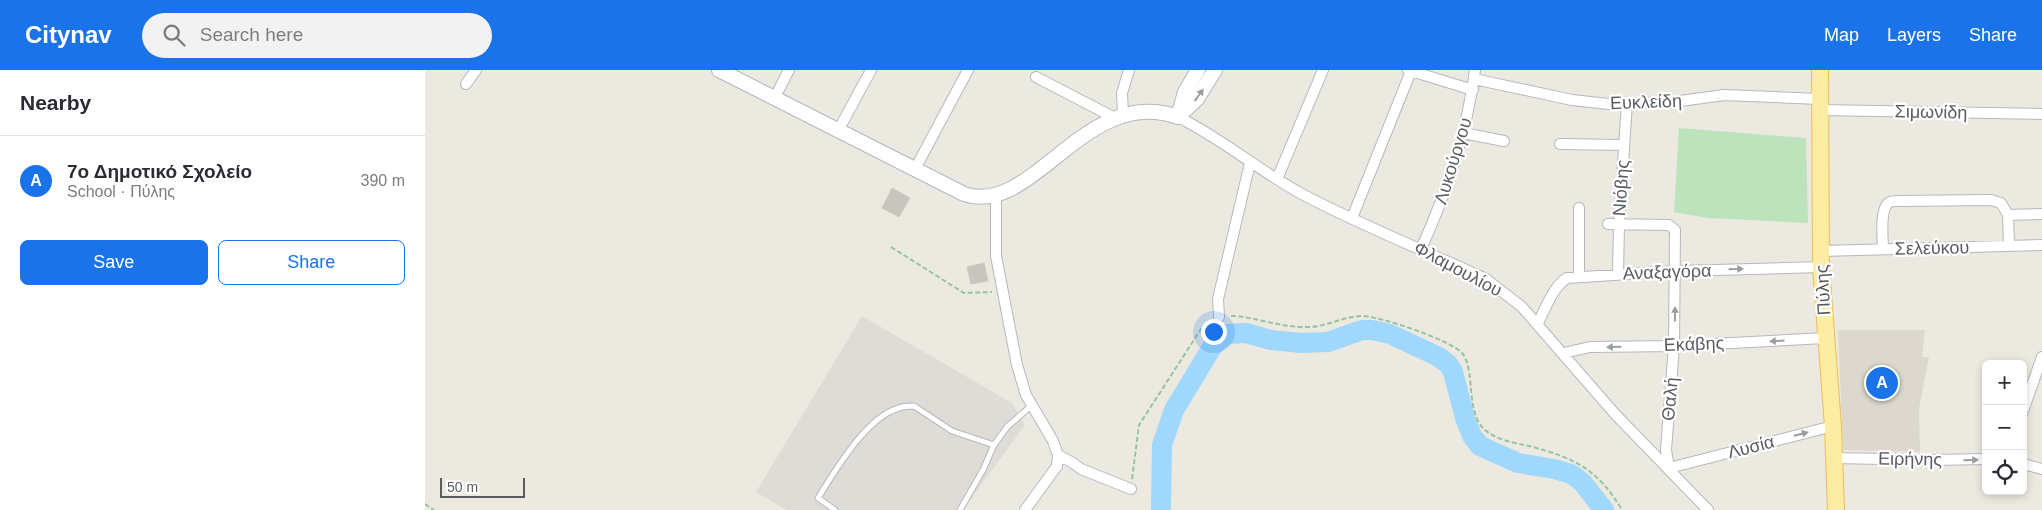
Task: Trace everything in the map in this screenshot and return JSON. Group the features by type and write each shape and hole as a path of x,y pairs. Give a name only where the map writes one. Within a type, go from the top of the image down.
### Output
{"main road":[{"path":"719,70 972,197 996,196 1016,186 1082,138 1119,116 1152,111 1178,117"},
{"path":"1178,117 1185,92 1198,70"},
{"path":"1178,117 1197,99 1215,70"},
{"name":"Πύλης","path":"1820,70 1821,259 1825,338 1835,458 1836,510"}],"street":[{"path":"466,84 476,70"},
{"path":"775,97 789,70"},
{"path":"839,130 871,70"},
{"path":"915,169 968,70"},
{"path":"1036,77 1119,116 1122,93 1129,70"},
{"path":"1277,179 1323,70"},
{"path":"1352,218 1410,70 1473,90"},
{"name":"Ευκλείδη","path":"1475,75 1579,101 1595,103 1627,104 1688,101 1724,95 1819,105"},
{"name":"Λυκούργου","path":"1421,249 1434,220 1463,133 1475,75"},
{"name":"Νιόβης","path":"1618,273 1614,224 1627,104"},
{"name":"Σιμωνίδη","path":"1819,105 2042,114"},
{"name":"Φλαμουλίου","path":"1178,117 1206,131 1250,163 1277,179 1352,218 1486,279 1513,299 1538,323 1615,414 1708,510"},
{"path":"1463,133 1504,141"},
{"path":"1560,144 1624,145"},
{"path":"1219,317 1218,299 1250,163"},
{"path":"996,196 995,244 1002,291 1017,365 1031,406 1053,441 1058,455 1057,466 1025,510"},
{"path":"1883,249 1883,213 1886,205 1890,202 1991,200 2001,203 2008,215 2009,246"},
{"path":"1579,208 1579,277"},
{"path":"2008,215 2042,214"},
{"name":"Θαλή","path":"1614,224 1669,225 1675,230 1674,346 1666,450 1669,468"},
{"name":"Σελεύκου","path":"1821,259 1883,249 2042,245"},
{"name":"Αναξαγόρα","path":"1538,323 1560,283 1567,278 1821,259"},
{"name":"Εκάβης","path":"1564,353 1590,347 1674,346 1825,338"},
{"path":"2025,405 2042,357"},
{"name":"Λυσία","path":"1669,468 1833,426"},
{"path":"1058,455 1073,462 1081,469 1131,489"},
{"name":"Ειρήνης","path":"1835,458 1982,459"},
{"path":"2027,465 2042,469"}],"lane":[{"path":"835,510 817,498 854,443 883,416 898,408 914,406 952,431 994,445"},
{"path":"959,510 983,470 994,445 1007,427 1031,406"}],"path":[{"path":"891,246 963,293 1002,291"},
{"path":"1131,489 1139,425 1203,326 1219,317 1237,316 1309,328 1325,326 1350,318 1369,316 1453,346 1464,356 1475,413 1481,426 1488,433 1501,439 1563,455 1575,460 1603,483 1622,510"},
{"path":"425,504 434,510"}],"shaded area":[{"path":"862,316 1012,403 1025,425 963,510 786,510 756,492"},
{"path":"1838,330 1925,330 1922,357 1929,357 1919,409 1920,452 1843,450"}],"green space":[{"path":"1679,128 1806,138 1808,223 1708,218 1674,212"}],"building":[{"path":"892,188 910,198 899,217 882,208"},
{"path":"984,263 988,281 971,284 967,267"}],"waterway":[{"path":"1161,510 1162,445 1174,410 1214,344 1227,334 1246,333 1271,340 1301,343 1328,342 1362,330 1390,334 1439,357 1448,364 1453,372 1465,418 1472,436 1480,446 1518,463 1571,474 1582,482 1604,510"}],"place":[{"name":"7ο Δημοτικό Σχολείο","path":"1882,383"}]}
